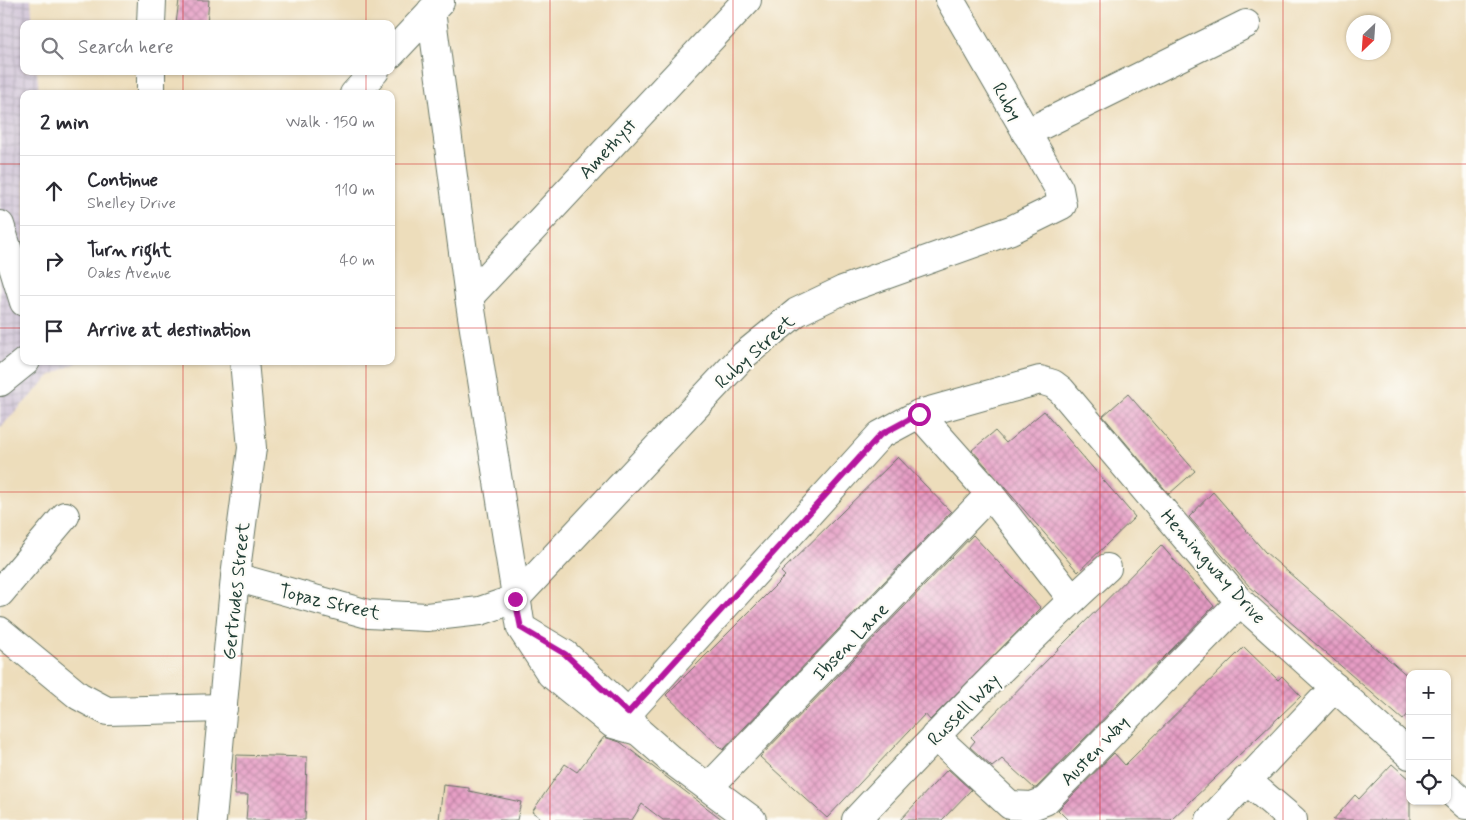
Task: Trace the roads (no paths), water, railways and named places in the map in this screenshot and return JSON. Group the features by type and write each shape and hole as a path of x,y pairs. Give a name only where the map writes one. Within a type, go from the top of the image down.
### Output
{"street":[{"path":"151,20 152,0"},
{"name":"Amethyst","path":"469,297 747,0"},
{"name":"Ruby","path":"950,0 1059,189 1062,204"},
{"path":"436,6 469,297 515,599 521,628 550,674 613,724 633,722 880,435 919,414 990,494 1072,599"},
{"path":"395,50 436,6"},
{"path":"1026,133 1246,24"},
{"path":"151,75 151,90"},
{"path":"358,90 371,75"},
{"name":"Ruby Street","path":"515,599 744,355 797,312 843,290 1011,230 1062,204"},
{"path":"0,225 20,289"},
{"path":"0,382 21,365"},
{"name":"Gertrudes Street","path":"212,820 235,577 252,448 244,365"},
{"name":"Hemingway Drive","path":"919,414 1040,380 1053,384 1061,390 1098,432 1240,602 1406,751"},
{"name":"Ibsen Lane","path":"709,787 990,494"},
{"path":"0,593 65,516"},
{"name":"Russell Way","path":"856,820 935,736 1072,599 1107,568"},
{"name":"Topaz Street","path":"235,577 368,614 427,617 480,610 515,599"},
{"name":"Austen Way","path":"935,736 1010,805 1032,806 1045,801 1240,602"},
{"path":"0,631 78,696 107,711 223,708"},
{"path":"1210,820 1335,687"},
{"path":"633,722 671,760 752,820"},
{"path":"1246,780 1293,820"},
{"path":"1451,792 1466,805"}]}
